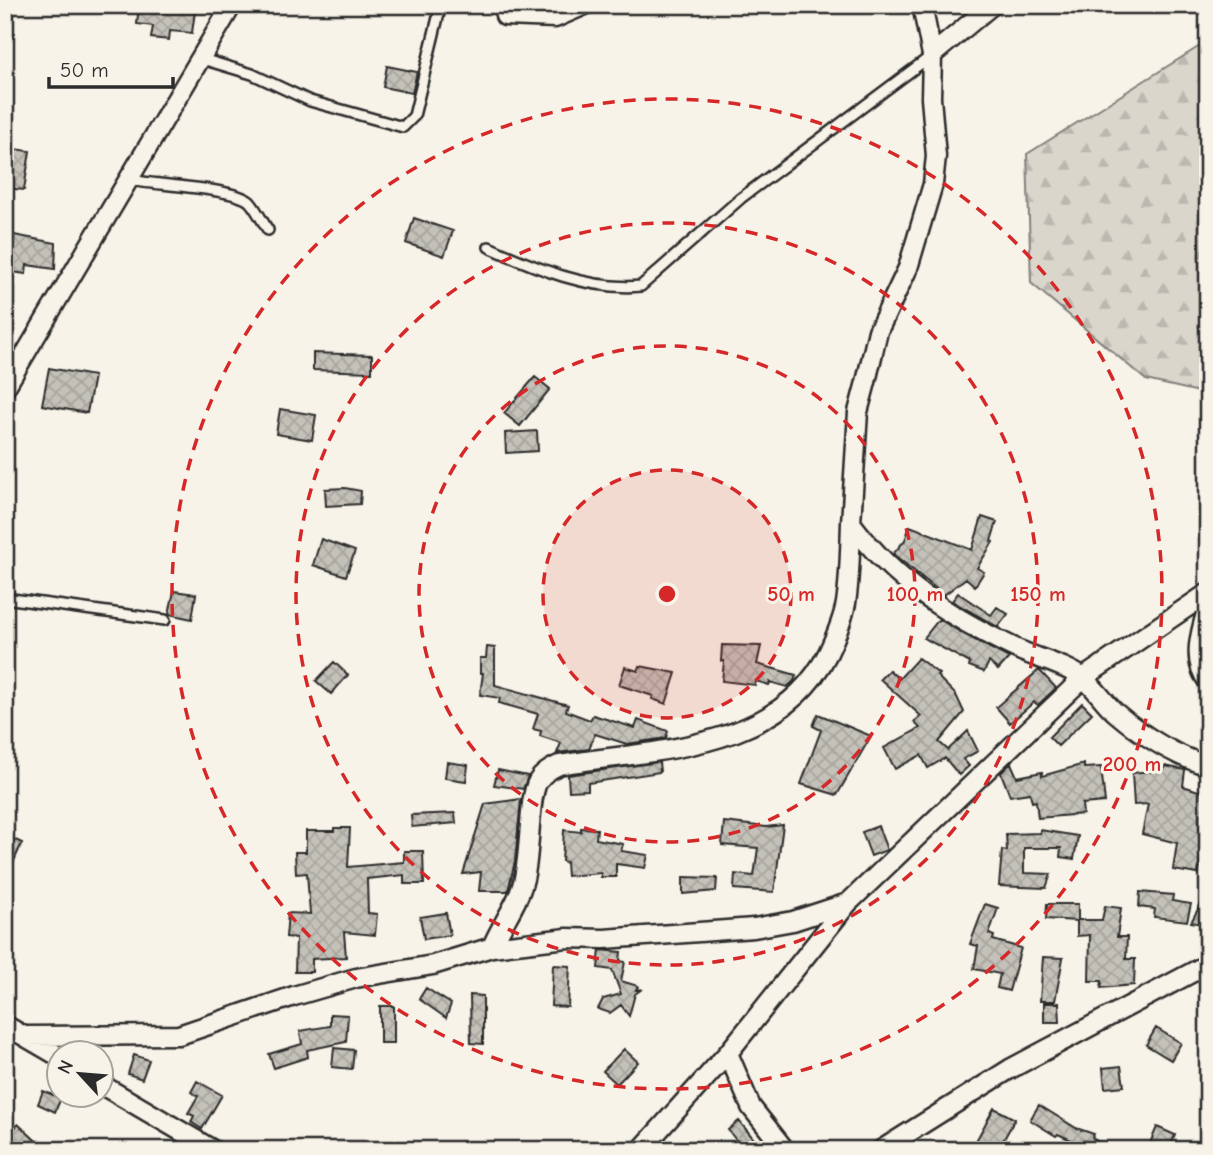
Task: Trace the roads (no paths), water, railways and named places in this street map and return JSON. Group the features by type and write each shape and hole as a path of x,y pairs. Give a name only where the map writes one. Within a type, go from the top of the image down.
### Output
{"street":[{"path":"5,388 232,5"},
{"path":"505,16 555,18 585,5"},
{"path":"492,947 503,919 521,891 531,836 533,798 537,783 546,771 559,765 685,746 752,728 792,702 822,663 842,616 848,583 850,500 858,412 878,331 908,268 933,184 936,156 931,98 932,55 922,5"},
{"path":"932,55 992,5"},
{"path":"851,523 870,548 915,591 937,606 960,621 1083,678 1116,713 1149,737 1184,758 1208,766"},
{"path":"641,1150 728,1054 848,903 1083,678 1208,593"},
{"path":"1208,607 1199,637 1199,658 1208,681"},
{"path":"26,1036 180,1035 356,978 433,965 492,947 567,938 604,939 754,928 793,921 848,903"},
{"path":"881,1150 1010,1069 1208,964"},
{"path":"5,1025 46,1048"},
{"path":"728,1054 751,1107 785,1150"},
{"path":"116,1093 213,1150"}],"lane":[{"path":"202,59 252,74 310,101 403,127 414,116 441,5"},
{"path":"489,247 537,268 621,288 642,286 741,198 932,55"},
{"path":"127,180 162,187 226,191 249,201 268,230"},
{"path":"5,598 165,620"}]}
